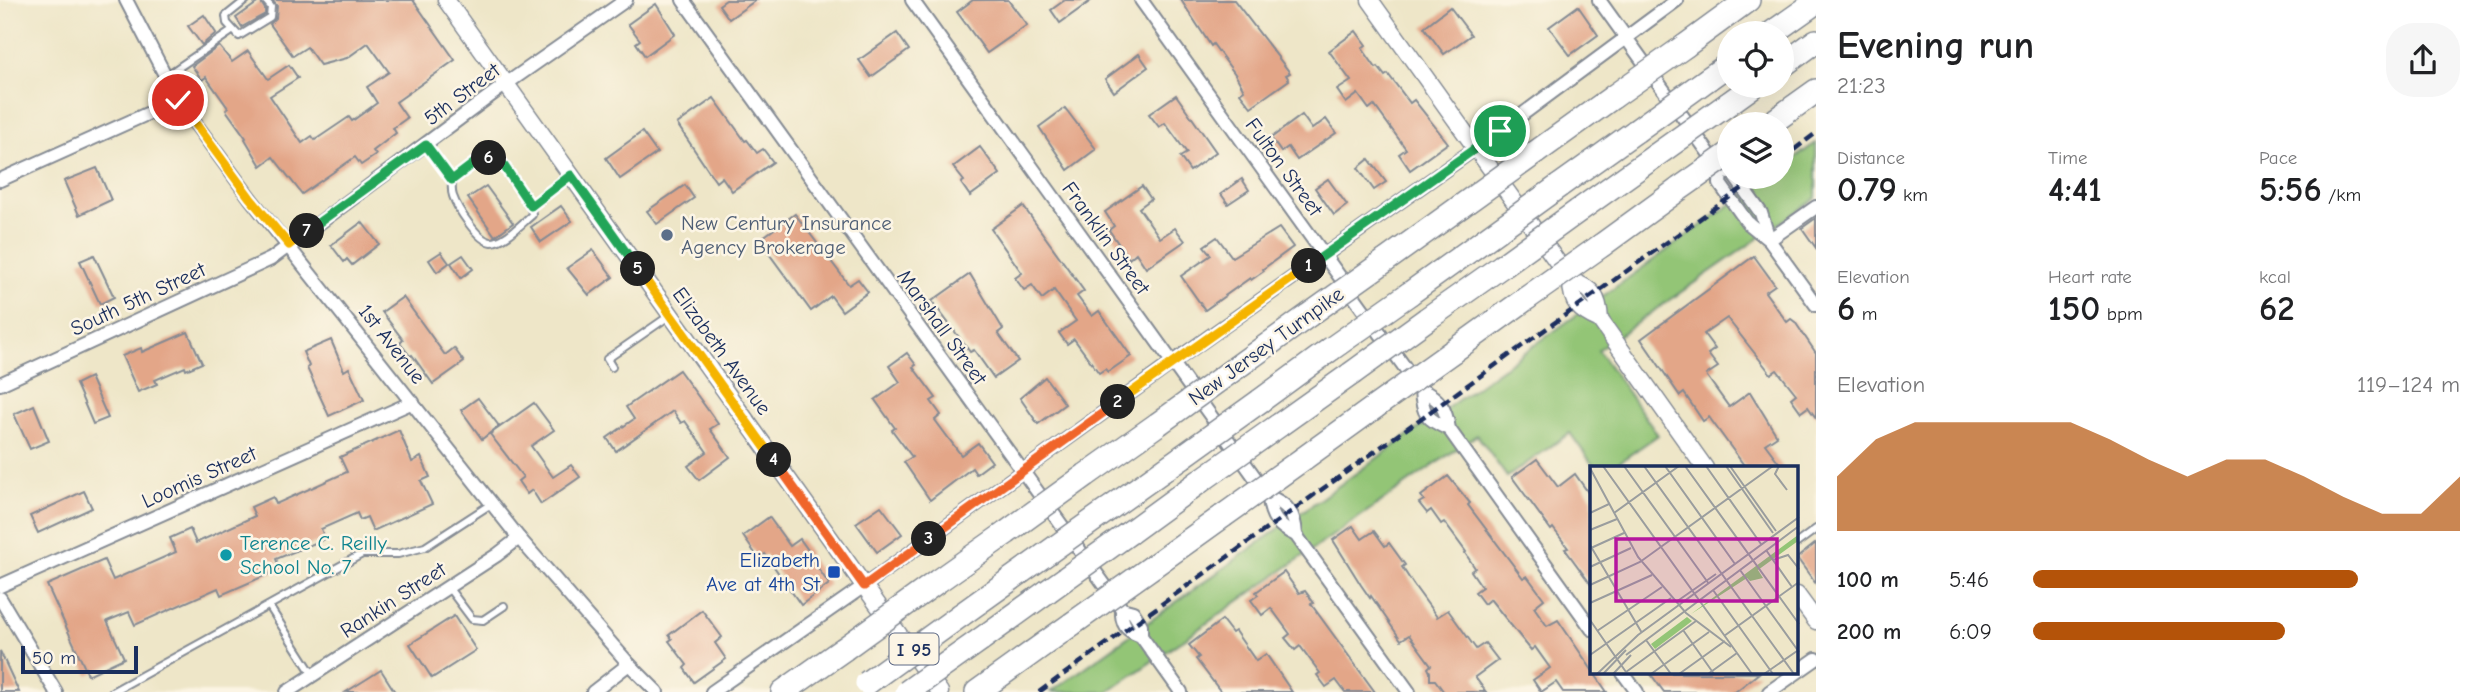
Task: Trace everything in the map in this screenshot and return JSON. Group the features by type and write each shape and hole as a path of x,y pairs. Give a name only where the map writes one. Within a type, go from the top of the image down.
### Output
{"highway":[{"name":"New Jersey Turnpike","path":"783,692 1748,0"},
{"path":"1789,21 1810,6"},
{"path":"1794,57 1816,41"},
{"name":"New Jersey Turnpike","path":"860,687 1717,73"},
{"path":"1787,112 1816,91"},
{"name":"I 95","path":"907,692 1736,98"},
{"path":"977,692 1679,189 1717,170"}],"street":[{"name":"1st Avenue","path":"127,0 178,100 250,198 519,538 629,664 657,692"},
{"name":"Elizabeth Avenue","path":"446,0 940,692"},
{"name":"5th Street","path":"289,245 506,84 626,0"},
{"name":"Marshall Street","path":"683,0 1122,609 1133,612 1141,625 1141,636 1181,692"},
{"name":"Franklin Street","path":"912,0 1269,497 1284,503 1295,519 1296,535 1409,692"},
{"name":"Fulton Street","path":"1141,0 1421,390 1435,396 1446,412 1449,429 1590,626"},
{"path":"1370,0 1571,281 1586,286 1599,303 1600,320 1704,466"},
{"path":"1598,0 1717,154"},
{"path":"712,692 1476,148 1677,0"},
{"path":"0,180 178,100"},
{"path":"1724,189 1747,222 1769,240 1816,305"},
{"path":"1744,189 1761,213 1769,240"},
{"path":"1769,240 1816,207"},
{"name":"South 5th Street","path":"0,384 271,259 289,245"},
{"name":"Loomis Street","path":"0,586 413,402"},
{"name":"Rankin Street","path":"287,692 519,538"},
{"path":"1798,596 1816,621"},
{"path":"0,598 56,692"},
{"path":"1798,672 1816,659"},
{"path":"593,692 629,664"},
{"path":"1624,674 1637,692"},
{"path":"1769,692 1795,674"}],"lane":[{"path":"246,0 226,16 225,20 236,36 270,17 271,7 265,0"},
{"path":"166,76 232,31"},
{"path":"426,145 452,180 456,203 480,238 490,242 500,240 532,215 531,206 500,160 493,157 481,158 452,180"},
{"path":"531,206 571,175"},
{"path":"612,367 607,359 670,314"},
{"path":"112,692 362,554 398,554 425,547 493,502"},
{"path":"1798,542 1816,529"},
{"path":"448,587 472,619 483,620 504,606"},
{"path":"269,606 313,675"}],"green space":[{"path":"1816,143 1816,198 1598,350 1658,435 1614,466 1594,466 1570,433 1507,477 1477,435 1108,692 1051,692 1752,189 1794,189 1794,159"}],"building":[{"path":"272,0 413,0 455,60 396,102 407,118 393,128 396,133 373,151 376,155 361,165 355,157 302,194 273,157 261,166 246,138 226,110 228,108 206,77 202,80 192,66 219,46 232,62 248,51 268,79 289,65 298,78 270,96 302,143 312,136 315,140 349,117 352,121 377,103 367,87 389,72 368,43 347,58 320,65 307,47 293,56 270,24 276,18 277,6"},
{"path":"726,0 756,0 729,19 719,5"},
{"path":"973,0 1008,0 1027,25 987,53 957,12"},
{"path":"1065,0 1092,0 1060,23 1051,10"},
{"path":"1181,0 1234,0 1290,73 1286,75 1289,80 1251,107 1240,93 1244,90 1235,74 1213,44 1211,46"},
{"path":"260,1 265,14 242,27 236,18"},
{"path":"656,4 675,34 645,56 636,43 640,40 628,24"},
{"path":"1578,6 1598,35 1570,55 1549,27"},
{"path":"1450,7 1471,35 1444,54 1424,27"},
{"path":"204,15 216,33 202,45 188,26"},
{"path":"1356,31 1366,45 1362,48 1376,68 1385,76 1388,74 1410,103 1414,100 1448,143 1410,170 1399,154 1406,149 1374,105 1369,109 1358,94 1346,103 1337,90 1351,81 1329,51"},
{"path":"897,33 909,50 871,77 859,60"},
{"path":"1139,54 1148,67 1114,92 1105,79"},
{"path":"1176,95 1216,152 1190,171 1180,157 1187,153 1165,123 1159,127 1149,114"},
{"path":"714,98 745,141 747,140 757,153 763,149 773,162 732,191 722,177 716,182 677,124"},
{"path":"1065,108 1096,149 1068,170 1039,127"},
{"path":"1302,115 1312,129 1326,119 1336,133 1297,160 1288,147 1281,152 1271,138"},
{"path":"642,132 657,153 620,179 606,158"},
{"path":"980,147 1000,174 970,196 961,183 964,181 953,167"},
{"path":"1369,159 1386,182 1374,190 1358,168"},
{"path":"97,168 111,200 79,215 64,181"},
{"path":"1242,179 1249,190 1228,204 1221,194"},
{"path":"1328,179 1347,205 1334,215 1315,188"},
{"path":"685,185 694,198 657,224 647,211"},
{"path":"486,186 513,223 495,236 468,198"},
{"path":"1142,186 1151,199 1139,208 1160,238 1175,228 1185,241 1146,268 1136,253 1129,259 1109,230 1114,226 1105,212"},
{"path":"561,206 572,221 541,242 531,227"},
{"path":"1023,206 1084,291 1077,296 1092,316 1099,311 1131,356 1108,372 1105,369 1099,373 1074,339 1067,344 1059,333 1076,321 1054,290 1042,299 1032,285 1024,290 1015,278 1022,273 991,229"},
{"path":"795,214 849,285 858,279 868,292 842,311 831,296 811,311 759,240"},
{"path":"1816,218 1816,248 1802,228"},
{"path":"362,222 379,244 352,265 347,259 344,262 331,245"},
{"path":"1279,228 1293,247 1263,269 1264,271 1205,310 1181,276 1211,255 1204,246 1217,237 1232,257"},
{"path":"593,250 613,277 589,295 567,268"},
{"path":"441,252 449,263 437,272 429,260"},
{"path":"94,255 114,297 100,304 80,261"},
{"path":"463,255 473,269 461,278 451,263"},
{"path":"1754,256 1775,285 1765,292 1787,322 1791,319 1795,322 1816,353 1816,418 1808,407 1801,412 1791,398 1796,394 1777,370 1771,374 1727,318 1704,334 1715,349 1708,354 1718,367 1706,375 1729,407 1750,392 1777,436 1765,444 1782,466 1745,466 1709,417 1703,421 1684,393 1680,396 1641,339"},
{"path":"970,274 1003,329 998,333 1018,361 994,378 974,350 970,352 932,301"},
{"path":"403,297 445,355 454,348 464,362 433,384 400,343 403,340 382,312"},
{"path":"188,332 202,363 155,380 157,384 138,392 122,356 141,348 142,352"},
{"path":"331,340 344,371 349,368 364,400 329,416 307,368 309,366 303,352"},
{"path":"907,353 916,365 913,367 936,398 931,401 941,415 935,420 961,455 978,443 992,462 976,474 972,468 930,500 904,462 912,457 875,400 900,382 889,366"},
{"path":"679,370 718,424 710,429 730,457 699,480 688,466 707,452 685,421 681,423 673,411 616,451 607,438 634,419 626,407"},
{"path":"90,377 108,418 93,424 76,384"},
{"path":"1045,377 1065,404 1038,424 1020,398"},
{"path":"478,398 499,426 482,439 461,410"},
{"path":"534,403 554,430 531,446 553,477 571,465 580,477 541,504 532,490 527,494 518,481 523,477 490,434"},
{"path":"34,405 49,441 30,449 14,414"},
{"name":"Terence C. Reilly School No. 7","path":"399,430 412,462 421,457 430,477 421,481 432,504 373,531 367,517 360,520 357,513 321,529 325,539 276,559 280,569 221,595 218,588 135,625 129,612 107,621 124,658 88,675 47,585 104,560 113,580 176,552 170,538 190,529 196,543 255,516 251,507 273,497 276,504 347,472 340,457"},
{"path":"1537,459 1558,487 1575,474 1590,495 1590,583 1565,549 1568,548 1553,528 1551,530 1512,477"},
{"path":"1448,476 1523,578 1527,576 1544,599 1534,607 1547,626 1558,620 1590,667 1590,674 1595,674 1607,692 1563,692 1556,682 1541,692 1533,680 1550,668 1535,647 1531,650 1490,599 1484,604 1475,592 1482,587 1471,571 1475,568 1466,552 1444,522 1441,524 1431,510 1427,513 1419,503 1424,500 1421,496"},
{"path":"84,491 92,508 38,533 30,516"},
{"path":"881,506 902,534 877,552 856,523"},
{"path":"769,517 790,546 800,539 829,584 801,605 765,554 759,559 743,536"},
{"path":"1353,526 1362,539 1374,531 1385,546 1389,543 1405,565 1402,567 1413,584 1437,617 1448,610 1476,649 1485,643 1498,660 1475,677 1486,692 1444,692 1435,680 1430,680 1428,668 1431,665 1409,635 1401,640 1361,585 1333,540"},
{"path":"1816,543 1816,584 1798,559"},
{"path":"1284,572 1299,593 1305,591 1314,603 1311,604 1375,692 1345,692 1336,680 1326,687 1317,675 1320,673 1300,646 1295,650 1285,638 1290,634 1271,608 1262,615 1251,600 1258,595 1256,592"},
{"path":"702,610 722,637 715,643 726,659 694,682 684,668 687,665 669,641 672,639 669,635"},
{"path":"454,616 476,650 432,678 410,644"},
{"path":"1222,620 1232,633 1235,631 1256,661 1266,654 1292,692 1221,692 1189,645"},
{"path":"0,651 19,692 0,692"},
{"path":"381,670 395,692 346,692 370,677"},
{"path":"1651,674 1758,674 1735,692 1664,692"}],"railway":[{"path":"1794,150 1816,133"},
{"path":"1039,692 1741,189"}],"place":[{"name":"New Century Insurance Agency Brokerage","path":"667,235"},
{"name":"Terence C. Reilly School No. 7","path":"226,555"},
{"name":"Elizabeth Ave at 4th St","path":"834,572"}],"route":[{"path":"178,100 250,198 289,245 426,145 452,180 481,158 493,157 500,160 531,206 571,175 864,586 1172,363 1500,131"}]}
